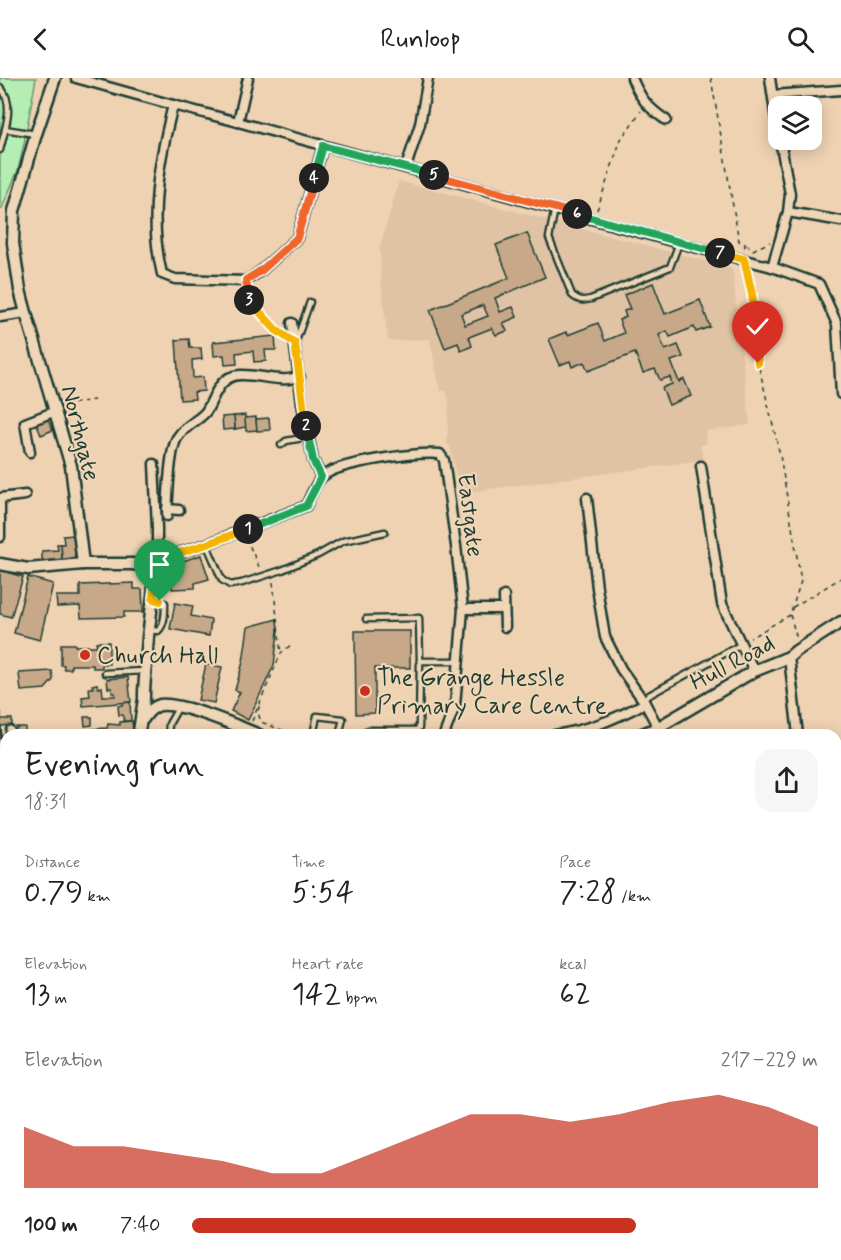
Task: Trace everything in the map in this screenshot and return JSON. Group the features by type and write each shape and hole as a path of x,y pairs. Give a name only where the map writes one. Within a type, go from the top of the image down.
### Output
{"street":[{"name":"Northgate","path":"55,78 14,211 14,243 20,290 72,466 83,564"},
{"path":"76,78 744,259 819,284 837,324 841,394"},
{"path":"238,122 248,78"},
{"path":"406,167 420,124 428,78"},
{"path":"632,78 641,98 652,111 666,120"},
{"path":"770,78 773,95 841,90"},
{"path":"173,105 156,195 155,228 162,274 175,279 246,280 262,270 297,238 323,146"},
{"path":"772,267 788,212 790,194 782,150"},
{"path":"788,212 841,221"},
{"path":"0,317 26,313"},
{"path":"0,564 28,570 83,564 153,563 306,506 321,477 313,460 308,438 291,323"},
{"path":"179,510 167,512 173,448 176,439 187,426 206,412 216,390 227,379 239,375 283,380 300,377"},
{"path":"30,452 25,423 55,410"},
{"name":"Eastgate","path":"321,477 339,467 429,453 440,454 444,460 463,609 455,706 446,729"},
{"path":"140,729 155,579 153,563 157,528 154,464"},
{"path":"701,466 722,604 754,671"},
{"path":"0,537 0,498 25,495"},
{"path":"587,498 605,637 621,669 643,701 657,729"},
{"path":"504,596 505,627"},
{"path":"463,609 504,609"},
{"name":"Hull Road","path":"664,729 754,671 789,657 841,622"},
{"path":"789,657 797,729"},
{"path":"144,699 159,705 180,706 243,729"},
{"path":"586,729 612,720 643,701"},
{"path":"140,729 148,711 159,705"}],"lane":[{"path":"0,87 7,99 8,108 0,150"},
{"path":"5,129 36,134"},
{"path":"555,208 549,237 572,295 582,301 670,267 679,243"},
{"path":"295,343 310,302"},
{"path":"281,445 286,441 308,438"},
{"path":"207,544 222,580 230,585 271,574 318,555 343,541 385,532"},
{"path":"366,620 419,618 418,729"},
{"path":"643,701 742,644"},
{"path":"420,661 458,661"},
{"path":"105,673 145,671"},
{"path":"169,729 169,724 180,706"},
{"path":"314,729 317,716 343,718 340,729"}],"path":[{"path":"711,78 739,241 753,250 774,240"},
{"path":"594,219 621,139 646,104"},
{"path":"745,243 744,259 752,294 758,363 780,455 801,581 790,615 800,649"},
{"path":"246,280 249,301 276,330 295,343"},
{"path":"55,410 81,401 94,400"},
{"path":"243,531 260,571 269,568 271,574 281,653"},
{"path":"792,607 841,578"},
{"path":"742,644 790,615"},
{"path":"255,729 260,702 281,653 292,644"},
{"path":"260,702 258,713 261,722 279,729"}],"shaded area":[{"path":"399,181 732,268 750,425 705,431 706,444 700,445 704,460 460,493 450,446 447,443 449,402 446,391 440,391 430,339 388,341 381,280 380,247"}],"green space":[{"path":"0,78 36,78 18,170 0,209"}],"building":[{"path":"527,233 545,277 495,298 500,312 513,307 517,317 503,323 507,331 496,335 492,328 469,337 472,346 461,351 458,343 445,348 430,310 509,278 496,245","holes":["483,305 488,316 465,325 461,314"]},
{"path":"653,283 665,314 700,300 710,327 696,332 694,327 670,337 667,331 659,335 665,350 678,345 683,357 671,361 679,382 684,379 691,396 669,405 662,388 672,384 670,377 660,380 655,369 643,373 635,353 588,371 584,362 572,367 570,361 560,365 549,339 566,332 568,335 598,323 605,341 624,333 619,320 626,317 624,311 630,309 624,295"},
{"path":"275,336 276,350 265,350 266,361 254,362 253,351 236,353 237,364 225,365 224,355 214,356 213,342"},
{"path":"189,339 190,348 201,348 202,359 192,360 193,378 203,377 204,391 194,392 195,399 180,400 176,340"},
{"path":"245,415 246,427 235,429 234,416"},
{"path":"234,416 235,429 223,430 222,417"},
{"path":"256,417 257,430 246,431 245,418"},
{"path":"47,418 53,430 41,435 36,423"},
{"path":"269,418 270,430 257,431 256,419"},
{"path":"74,535 75,559 62,560 63,536"},
{"path":"57,544 61,544 62,560 42,561 42,551 58,550"},
{"path":"201,555 209,579 195,583 195,588 172,589 173,569 171,565"},
{"path":"0,570 23,577 11,617 0,614"},
{"path":"28,577 53,584 40,640 14,633"},
{"path":"134,583 134,589 142,589 143,612 124,612 124,617 81,618 80,606 57,607 56,596 80,596 80,585"},
{"path":"175,603 193,606 191,616 211,620 209,636 170,629"},
{"path":"277,619 274,665 248,720 231,711 240,692 235,690 243,662 248,627"},
{"name":"The Grange Hessle Primary Care Centre","path":"355,631 410,631 410,668 375,668 375,713 356,714"},
{"name":"Church Hall","path":"96,642 109,642 109,664 102,664 102,668 93,668 93,665 71,665 71,669 64,669 64,665 61,665 61,644 97,646"},
{"path":"206,664 222,667 214,703 198,700"},
{"path":"52,671 53,680 45,689 21,691 19,673"},
{"path":"128,677 131,702 83,706 82,697 90,696 89,688 93,688 92,685 97,684 98,688 102,687 103,696 115,696 112,688 108,688 107,679"},
{"path":"130,702 131,721 124,721 123,715 119,715 118,706"},
{"path":"1,712 1,719 12,719 12,725 1,726 0,729"},
{"path":"84,717 92,717 92,725 85,726"},
{"path":"132,721 133,729 93,729 107,728 108,724 120,725 120,722"}],"place":[{"name":"Church Hall","path":"85,655"},
{"name":"The Grange Hessle Primary Care Centre","path":"365,691"}],"route":[{"path":"160,601 153,599 155,579 149,566 157,560 207,544 306,506 321,477 313,460 302,404 295,343 276,330 249,301 246,280 262,270 297,238 323,146 744,259 752,294 758,363"}]}
